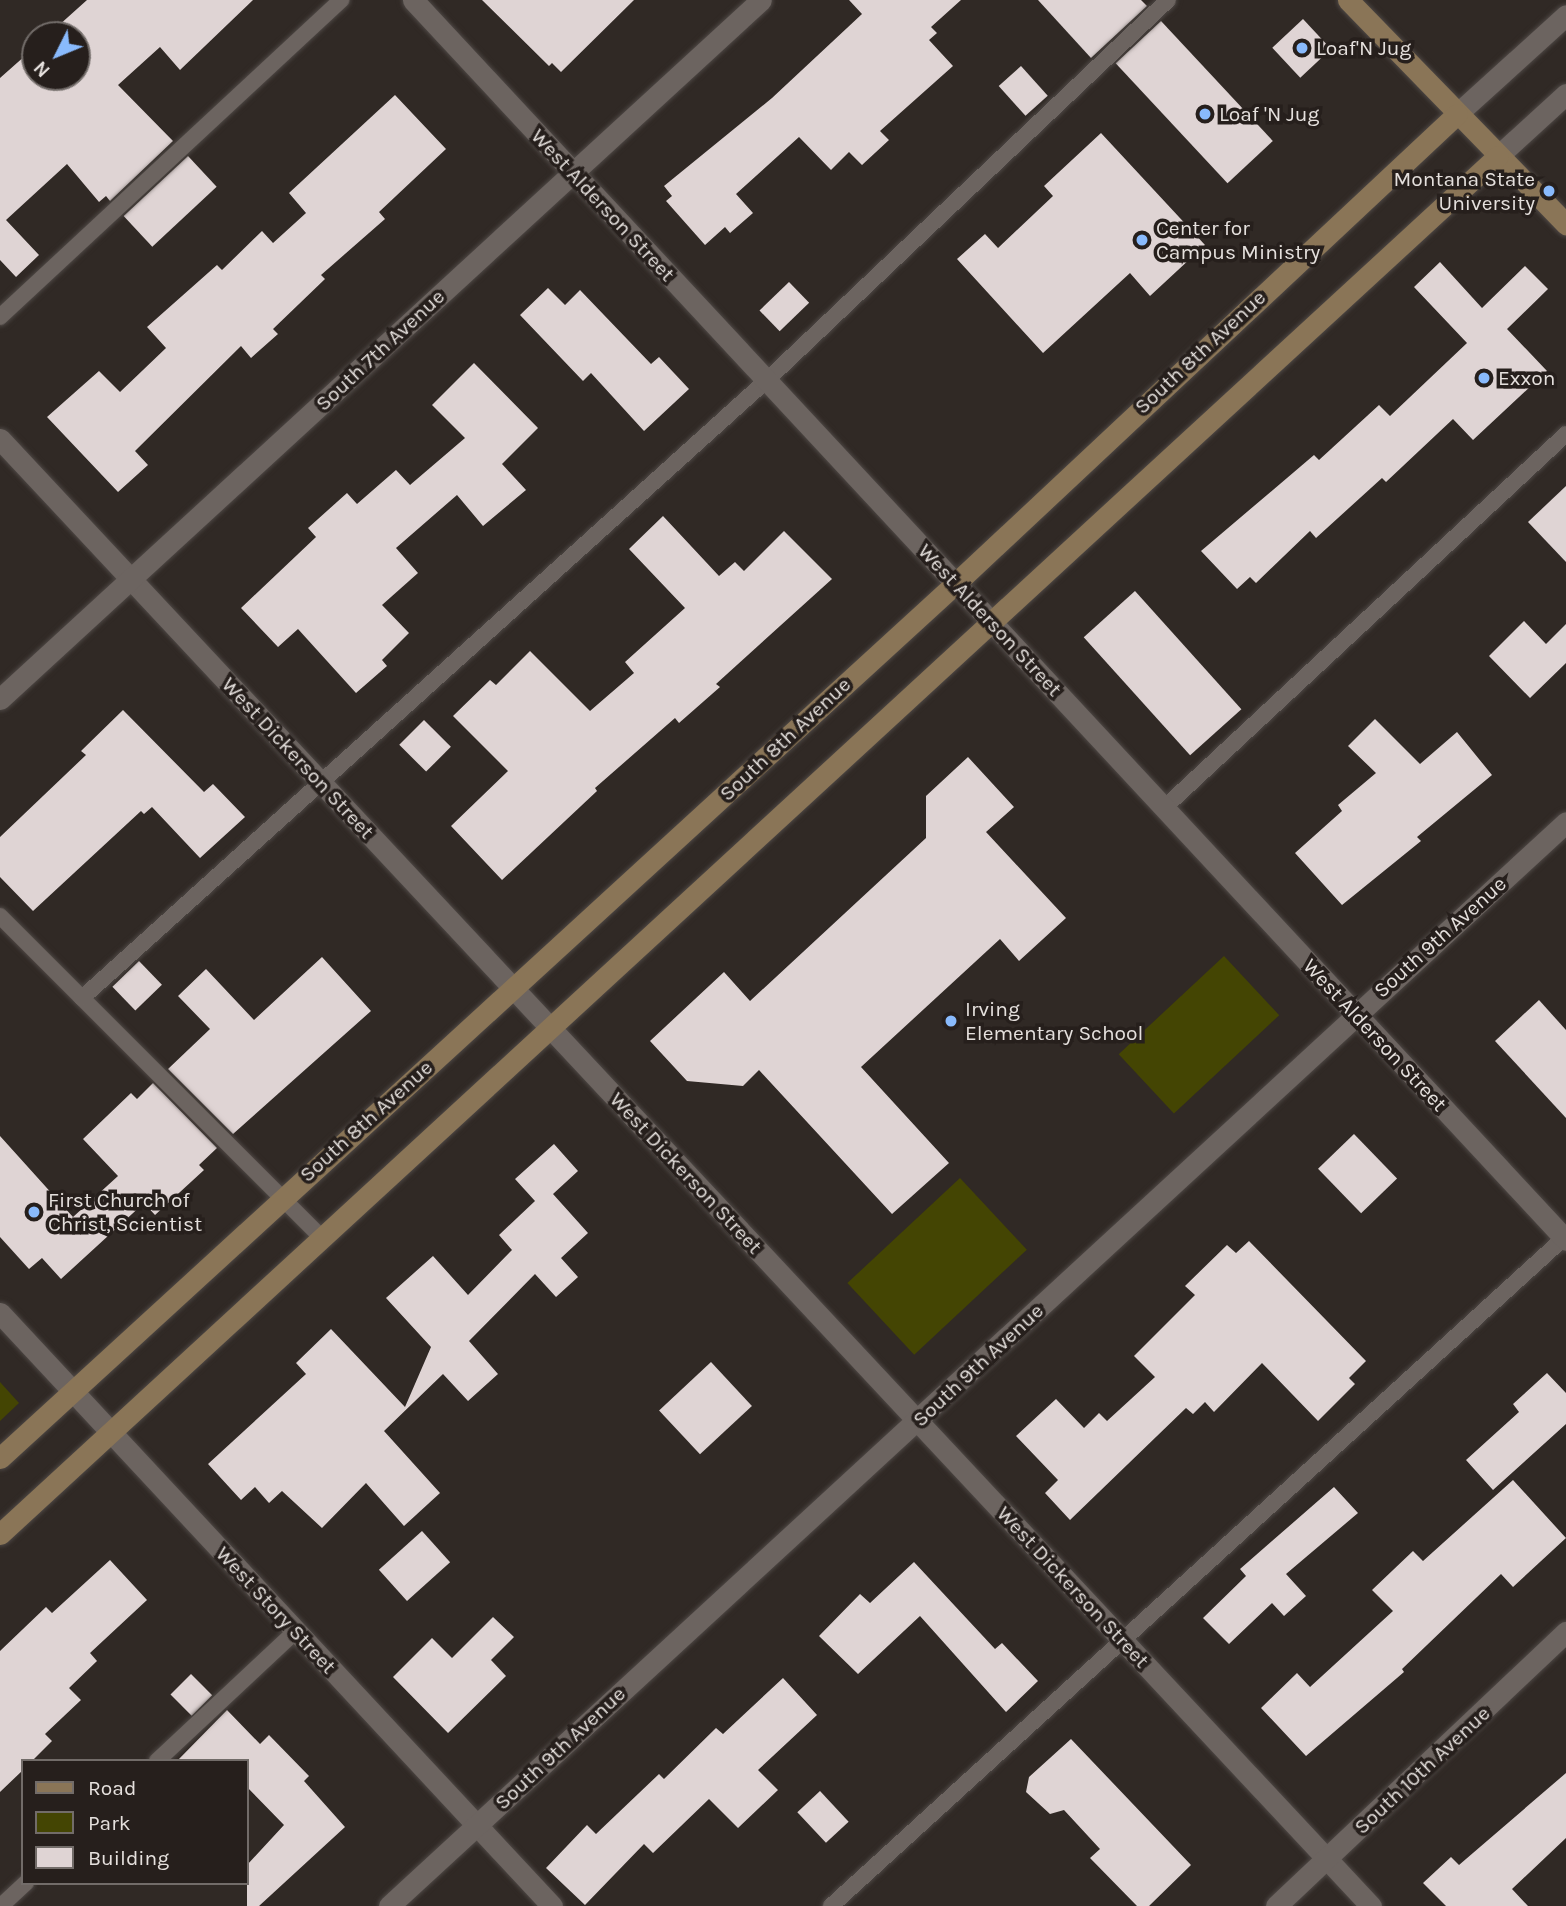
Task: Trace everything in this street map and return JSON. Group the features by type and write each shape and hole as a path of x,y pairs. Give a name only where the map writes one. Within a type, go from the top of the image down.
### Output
{"street":[{"name":"West Alderson Street","path":"413,0 1565,1238"},
{"name":"South 7th Avenue","path":"0,699 761,0"},
{"path":"1348,0 1566,224"},
{"name":"South 8th Avenue","path":"0,1458 956,583 1566,15"},
{"path":"0,1534 548,1026 994,624 1566,94"},
{"name":"West Dickerson Street","path":"0,439 1371,1906"},
{"name":"South 9th Avenue","path":"389,1906 1566,822"},
{"name":"West Story Street","path":"0,1314 552,1906"},
{"name":"South 10th Avenue","path":"1276,1906 1566,1633"}],"lane":[{"path":"0,317 341,0"},
{"path":"82,998 767,380 1168,0"},
{"path":"1164,808 1566,433"},
{"path":"0,916 322,1238"},
{"path":"831,1906 1565,1238"},
{"path":"159,1759 296,1631"},
{"path":"1,1906 24,1885"}],"green space":[{"path":"1224,956 1279,1015 1174,1113 1119,1054"},
{"path":"960,1178 1027,1250 914,1355 847,1283"},
{"path":"0,1382 19,1403 0,1421"}],"building":[{"path":"87,0 253,0 180,70 160,47 118,85 173,141 110,201 106,196 99,202 67,164 6,220 39,255 16,277 0,260 0,78 21,59 21,91 91,91 91,21 64,21"},
{"path":"482,0 634,0 561,72 552,63 549,66"},
{"path":"849,0 961,0 931,27 937,33 929,40 953,66 880,131 889,140 862,165 849,152 831,170 799,137 736,194 753,213 730,233 725,227 705,245 666,201 672,196 664,186 772,98 862,14"},
{"path":"1038,0 1141,0 1147,6 1091,58"},
{"name":"Loaf'N Jug","path":"1303,19 1331,49 1300,78 1272,48"},
{"name":"Loaf 'N Jug","path":"1161,21 1273,141 1228,183 1116,63"},
{"path":"1021,66 1048,96 1025,116 999,86"},
{"path":"395,95 446,149 379,212 385,219 321,275 325,279 273,329 278,334 251,358 241,346 135,451 148,465 118,492 47,417 99,371 120,392 166,348 147,327 217,265 222,270 262,231 273,243 306,213 289,193"},
{"name":"Center for Campus Ministry","path":"1101,133 1205,245 1150,296 1130,273 1043,353 957,259 985,234 998,248 1053,196 1044,186"},
{"path":"188,156 217,187 152,247 124,216"},
{"path":"1440,262 1482,308 1525,266 1548,289 1507,329 1547,371 1473,440 1453,419 1386,482 1382,478 1316,538 1310,531 1256,583 1250,577 1237,589 1201,551 1314,455 1319,460 1379,405 1390,416 1467,343 1414,287"},
{"path":"789,282 809,303 780,331 760,310"},
{"path":"548,288 565,305 580,290 651,364 659,357 689,389 644,431 591,373 583,381 520,315"},
{"path":"474,363 538,428 502,464 526,490 483,526 457,495 396,548 418,573 382,605 409,633 382,660 387,666 356,693 298,629 278,647 241,608 316,537 308,528 347,493 357,504 396,470 410,485 465,438 432,405"},
{"path":"1566,486 1566,562 1528,522"},
{"path":"663,516 719,576 735,562 744,571 784,531 832,579 716,684 720,687 679,723 675,718 595,788 597,791 502,880 451,826 508,771 453,716 490,680 496,685 530,651 590,711 634,673 625,662 685,608 629,549"},
{"path":"1135,591 1241,709 1190,755 1084,637"},
{"path":"1524,621 1546,644 1566,624 1566,663 1530,698 1489,656"},
{"path":"123,710 204,792 213,784 245,817 200,858 152,807 144,814 141,811 33,911 0,877 0,837 86,755 81,751"},
{"path":"1375,719 1420,764 1457,732 1492,775 1417,837 1421,841 1342,905 1295,853 1342,811 1338,805 1376,773 1348,746"},
{"path":"424,720 451,747 426,772 399,745"},
{"path":"968,757 1014,807 986,832 1066,918 1019,961 1000,939 861,1067 949,1163 892,1214 759,1070 743,1086 687,1081 650,1041 724,972 750,1001 926,838 926,796"},
{"path":"322,957 371,1011 233,1134 168,1069 210,1029 178,996 206,969 254,1020"},
{"path":"139,961 162,985 135,1010 112,987"},
{"path":"1539,1000 1566,1030 1566,1118 1495,1041"},
{"path":"153,1083 217,1148 199,1165 204,1170 155,1215 144,1203 61,1279 42,1258 29,1269 0,1237 0,1136 73,1217 118,1176 83,1139 131,1093 137,1099"},
{"path":"1354,1134 1397,1179 1361,1213 1318,1169"},
{"path":"554,1144 578,1171 553,1194 588,1233 561,1258 578,1277 556,1297 535,1274 469,1341 498,1374 468,1401 443,1374 384,1431 440,1493 404,1526 366,1483 322,1528 282,1491 269,1503 255,1487 241,1500 208,1464 306,1374 296,1363 331,1329 405,1407 431,1347 386,1298 433,1256 468,1295 512,1250 499,1235 535,1201 515,1179"},
{"path":"1249,1241 1366,1361 1349,1378 1355,1384 1318,1421 1262,1363 1214,1412 1205,1402 1193,1414 1186,1408 1070,1520 1045,1493 1058,1480 1016,1436 1056,1399 1084,1428 1099,1413 1107,1421 1155,1377 1134,1356 1195,1295 1185,1286 1227,1245 1236,1253"},
{"path":"711,1362 752,1406 700,1454 659,1410"},
{"path":"1547,1373 1566,1393 1566,1424 1493,1490 1466,1460 1519,1412 1513,1404"},
{"path":"1513,1480 1566,1538 1513,1587 1501,1574 1402,1669 1404,1672 1306,1756 1261,1708 1297,1673 1310,1687 1393,1611 1372,1590 1413,1551 1423,1561"},
{"path":"1334,1487 1358,1513 1286,1574 1306,1596 1284,1616 1272,1603 1229,1644 1203,1618 1246,1576 1240,1569"},
{"path":"422,1531 450,1562 407,1601 379,1570"},
{"path":"110,1560 147,1600 90,1653 97,1661 69,1688 81,1700 45,1734 52,1741 34,1759 21,1759 21,1772 0,1792 0,1651 46,1607 52,1613"},
{"path":"914,1562 995,1649 1002,1643 1038,1681 1006,1712 920,1616 858,1674 819,1636 860,1594 870,1603"},
{"path":"493,1617 514,1637 491,1660 506,1676 448,1733 393,1677 432,1638 452,1658"},
{"path":"191,1674 212,1695 192,1716 170,1695"},
{"path":"783,1678 817,1715 758,1770 778,1790 738,1828 709,1799 653,1853 644,1844 585,1905 546,1868 587,1825 596,1834 659,1774 664,1779 716,1728 723,1734"},
{"path":"227,1710 260,1744 269,1735 309,1776 304,1781 345,1827 259,1906 247,1906 248,1864 284,1825 248,1788 248,1759 179,1759"},
{"path":"1071,1739 1191,1865 1149,1906 1137,1906 1090,1858 1100,1849 1064,1810 1050,1814 1026,1792 1029,1777"},
{"path":"1566,1773 1566,1838 1512,1889 1528,1906 1446,1906 1423,1883 1451,1857 1459,1865"},
{"path":"820,1791 849,1822 826,1843 797,1812"}],"place":[{"name":"Loaf'N Jug","path":"1302,48"},
{"name":"Loaf 'N Jug","path":"1205,114"},
{"name":"Montana State University","path":"1549,191"},
{"name":"Center for Campus Ministry","path":"1142,240"},
{"name":"Exxon","path":"1484,378"},
{"name":"Irving Elementary School","path":"951,1021"},
{"name":"First Church of Christ, Scientist","path":"34,1212"}]}
